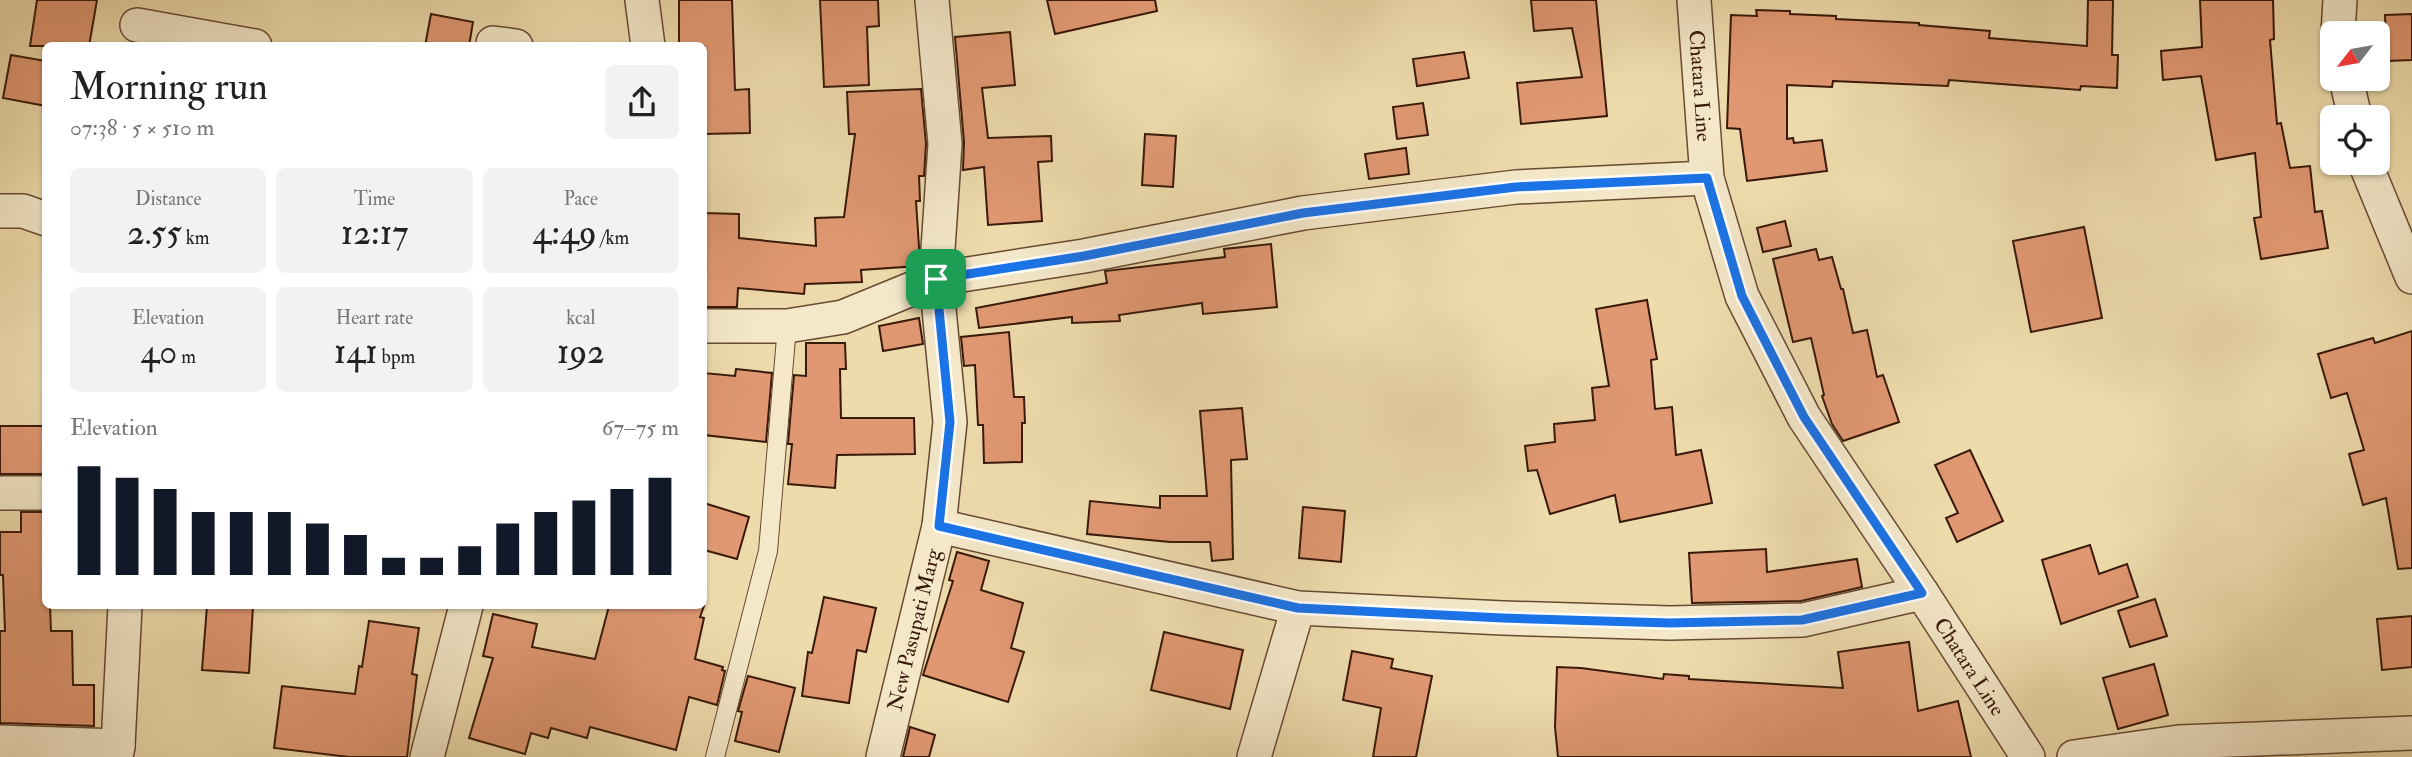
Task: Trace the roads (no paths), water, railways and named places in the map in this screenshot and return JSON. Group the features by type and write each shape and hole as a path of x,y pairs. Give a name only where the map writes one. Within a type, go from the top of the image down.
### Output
{"street":[{"path":"642,0 647,42"},
{"name":"New Pasupati Marg","path":"883,757 939,526 950,422 936,279 945,144 932,0"},
{"name":"Chatara Line","path":"1695,0 1707,178 1742,296 1804,417 2028,757"},
{"path":"2339,21 2340,0"},
{"path":"137,24 234,42"},
{"path":"2370,175 2412,277"},
{"path":"707,326 787,326 843,317 936,279 1084,256 1303,213 1516,187 1707,178"},
{"path":"0,211 23,211 42,218"},
{"path":"0,494 42,493"},
{"path":"939,526 1298,608 1670,623 1802,620 1922,593"},
{"path":"1254,757 1298,608"},
{"path":"0,742 117,751 125,609"},
{"path":"427,757 465,609"},
{"path":"2074,757 2179,742 2412,733"}],"lane":[{"path":"715,757 768,551 787,326"}]}
